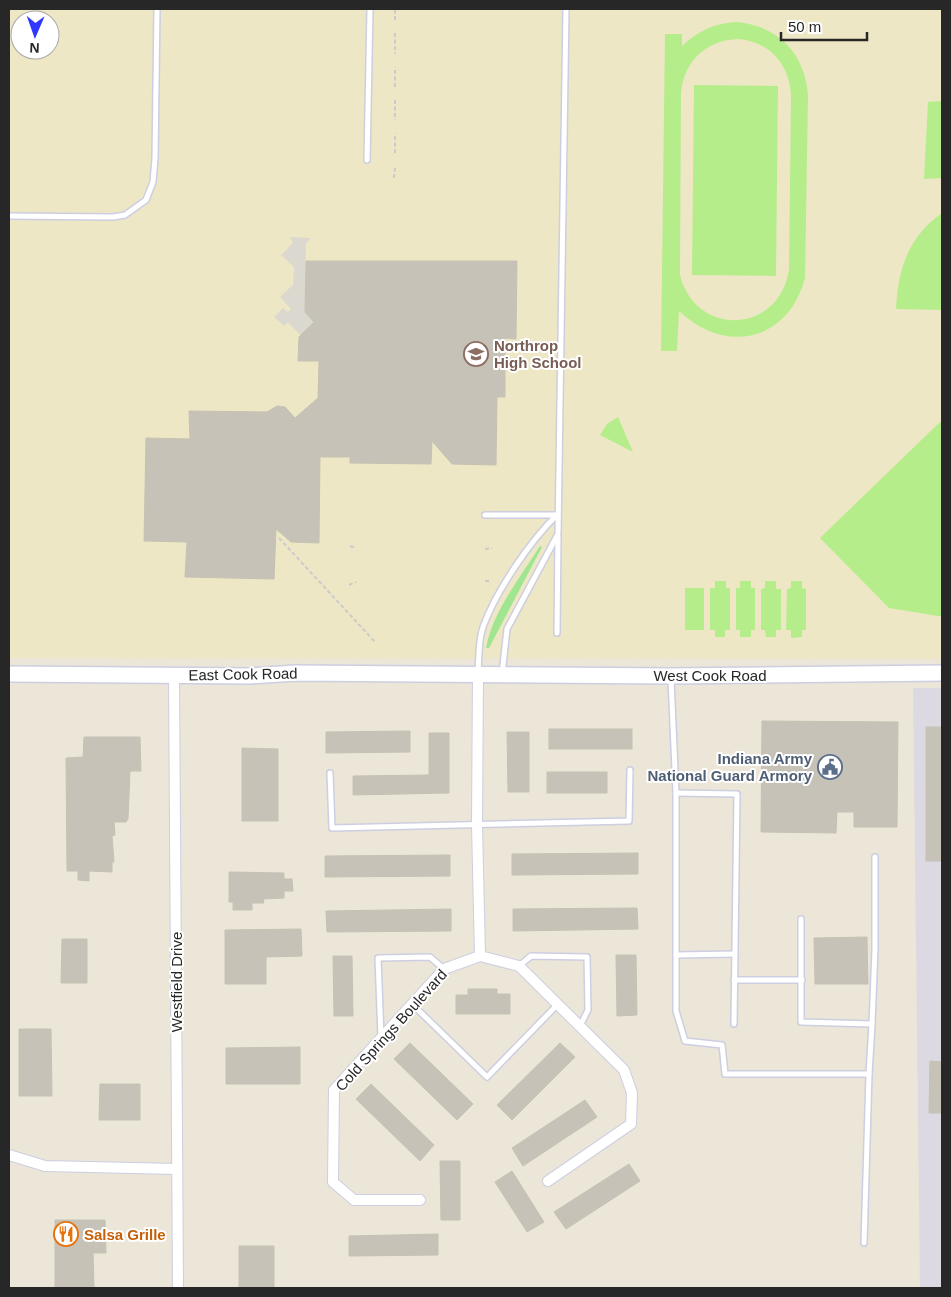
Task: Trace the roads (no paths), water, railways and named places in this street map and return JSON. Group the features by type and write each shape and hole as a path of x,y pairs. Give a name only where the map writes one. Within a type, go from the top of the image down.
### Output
{"main road":[{"name":"West Cook Road","path":"478,674 671,676 942,673"},
{"name":"East Cook Road","path":"9,674 478,674"}],"street":[{"path":"478,674 477,824 480,956 519,966 624,1070 632,1093 631,1124 548,1181"},
{"name":"Westfield Drive","path":"174,675 178,1288"},
{"name":"Cold Springs Boulevard","path":"420,1200 354,1200 333,1182 334,1090 444,969 480,956"},
{"path":"9,1155 45,1166 177,1169"}],"lane":[{"path":"9,216 113,218 125,215 146,200 153,182 156,159 158,9"},
{"path":"366,160 370,9"},
{"path":"557,633 566,9"},
{"path":"485,515 558,515"},
{"path":"478,674 482,629 498,596 540,531 558,515"},
{"path":"502,674 507,629 558,534"},
{"path":"671,676 676,794 676,1011 685,1041 722,1045 725,1074 869,1074"},
{"path":"330,773 332,828 629,821 630,770"},
{"path":"676,794 737,794 734,1024"},
{"path":"864,1244 869,1074 876,949 875,857"},
{"path":"801,919 801,1022 872,1024"},
{"path":"676,955 734,954"},
{"path":"519,966 531,956 587,958 588,1010 580,1026"},
{"path":"381,1038 378,958 430,957 444,969"},
{"path":"734,980 802,980"},
{"path":"412,1004 487,1077 558,1004"}],"place":[{"name":"Northrop High School","path":"476,354"},
{"name":"Indiana Army National Guard Armory","path":"830,767"},
{"name":"Salsa Grille","path":"66,1234"}]}
